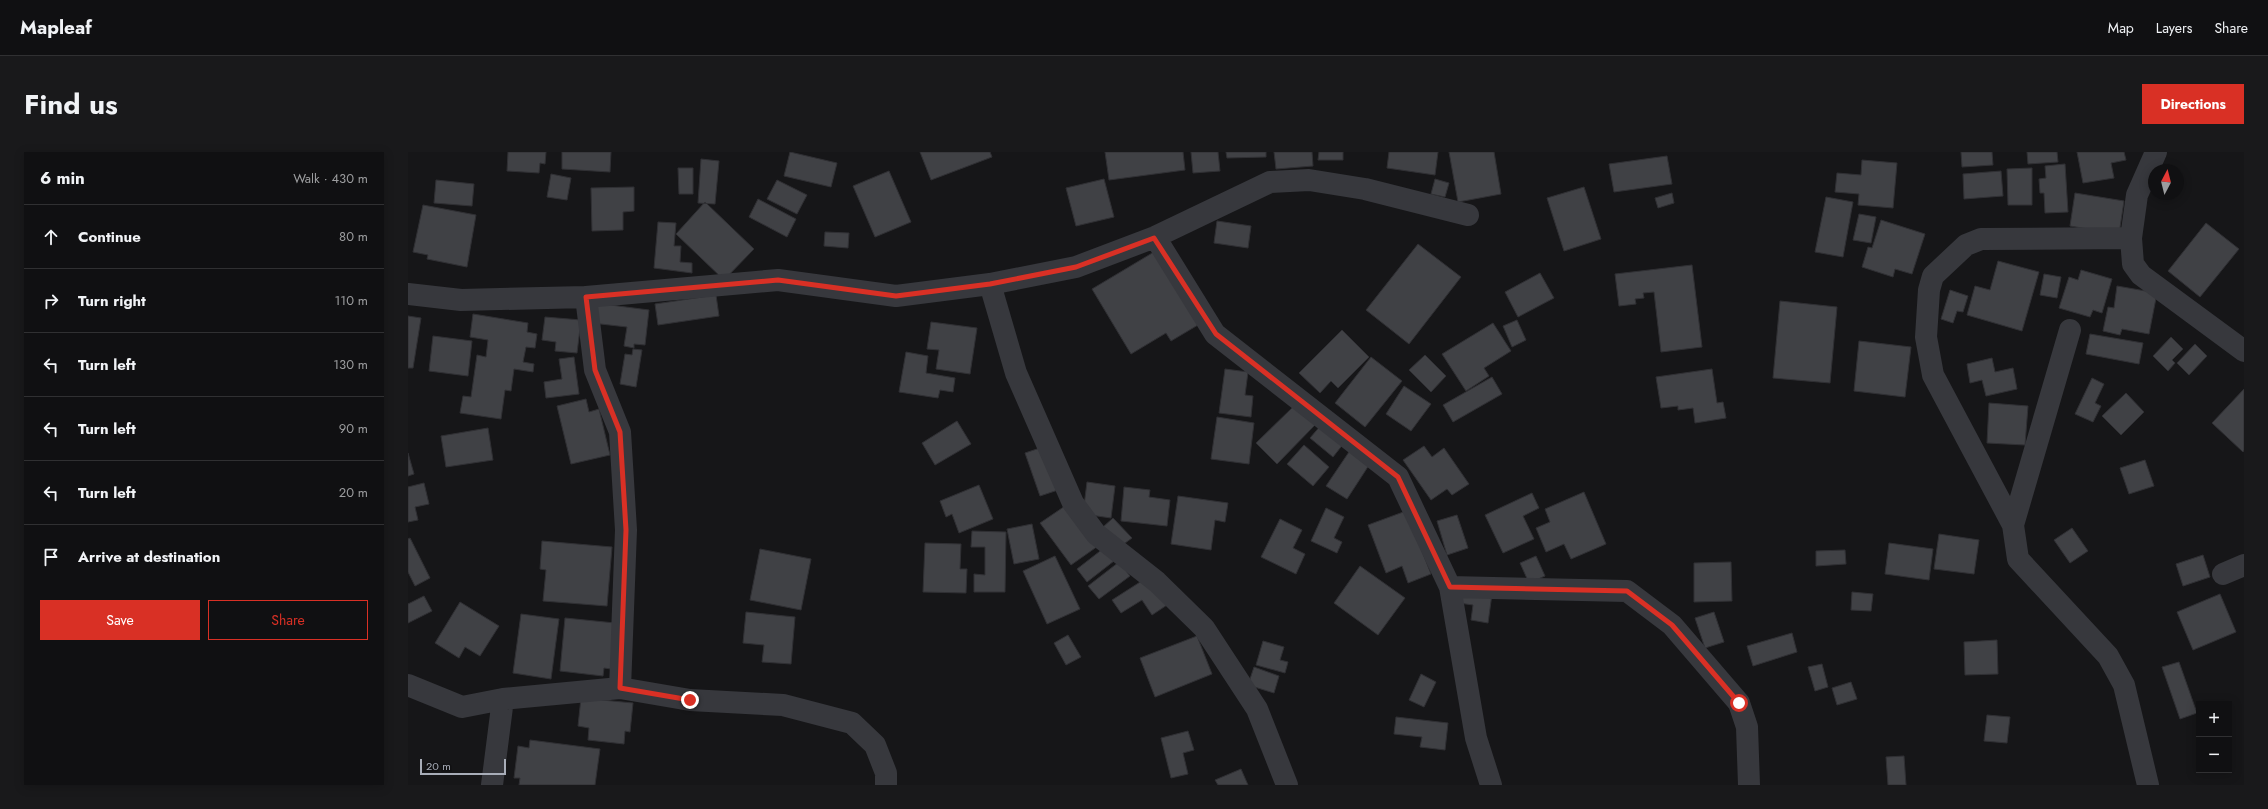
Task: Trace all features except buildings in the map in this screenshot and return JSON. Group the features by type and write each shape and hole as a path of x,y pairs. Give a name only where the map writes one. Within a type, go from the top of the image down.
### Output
{"street":[{"path":"2155,152 2137,195 2131,238 2133,264 2141,275 2244,351"},
{"path":"408,294 461,300 586,297 778,280 896,296 990,284 1076,267 1154,238 1270,182 1309,180 1365,189 1468,215"},
{"path":"1154,238 1216,334 1398,477 1450,587 1476,738 1491,785"},
{"path":"2131,238 1981,239 1966,245 1933,276 1929,290 1926,337 1933,375 2013,525 2018,559 2108,656 2124,685 2148,785"},
{"path":"990,284 1016,373 1073,503 1096,534 1157,582 1204,628 1257,709 1287,785"},
{"path":"586,297 595,370 620,432 626,530 620,688"},
{"path":"2013,525 2070,330"},
{"path":"2223,574 2244,565"},
{"path":"1450,587 1627,591 1672,625 1739,703 1747,727 1749,785"},
{"path":"408,685 462,706 503,700 620,688 690,700 783,705 852,723 875,745 886,773 886,785"},
{"path":"492,785 503,700"}],"route":[{"path":"690,700 620,688 626,530 620,432 595,370 586,297 778,280 896,296 990,284 1076,267 1154,238 1216,334 1398,477 1450,587 1627,591 1672,625 1739,703"}]}
